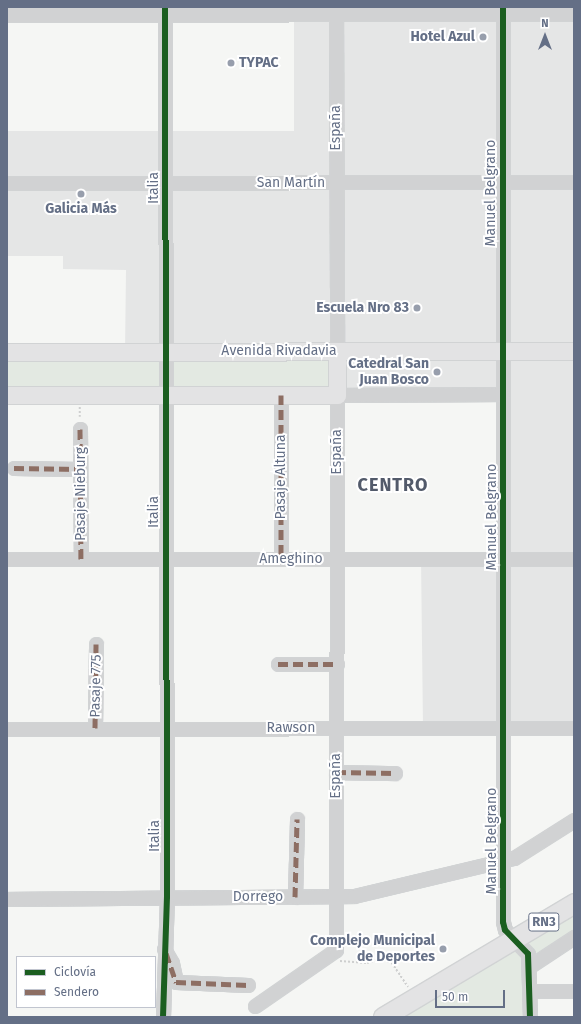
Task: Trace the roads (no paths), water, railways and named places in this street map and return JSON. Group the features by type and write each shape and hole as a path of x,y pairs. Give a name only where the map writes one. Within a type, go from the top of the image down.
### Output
{"highway":[{"name":"RN3","path":"384,1017 414,997 515,942 574,903"}],"main road":[{"name":"España","path":"337,351 337,395"},
{"name":"Avenida Rivadavia","path":"7,352 574,351"},
{"path":"7,395 337,395"}],"street":[{"path":"7,15 165,11 503,11 574,14"},
{"name":"Italia","path":"163,1017 163,948 167,897 165,11"},
{"name":"España","path":"336,11 337,351"},
{"name":"Manuel Belgrano","path":"503,11 503,922 515,942 528,954 530,966 530,1017"},
{"name":"San Martín","path":"7,183 574,182"},
{"path":"337,395 503,394"},
{"name":"Pasaje Altuna","path":"280,395 281,559"},
{"name":"España","path":"255,1006 331,954 336,897 337,395"},
{"name":"Pasaje Nieburg","path":"80,429 81,559"},
{"path":"14,468 80,469"},
{"name":"Ameghino","path":"7,559 574,559"},
{"name":"Pasaje 775","path":"95,728 96,644"},
{"path":"278,664 337,664"},
{"name":"Rawson","path":"7,729 574,728"},
{"path":"336,772 395,773"},
{"path":"295,897 297,819"},
{"name":"Dorrego","path":"7,899 354,896 504,861 526,852 574,820"},
{"path":"530,966 574,937"},
{"path":"163,948 172,963 176,982 248,985"},
{"path":"530,991 574,991"}],"place":[{"name":"Hotel Azul","path":"483,37"},
{"name":"TYPAC","path":"231,63"},
{"name":"Galicia Más","path":"81,194"},
{"name":"Escuela Nro 83","path":"417,308"},
{"name":"Catedral San Juan Bosco","path":"437,372"},
{"name":"Complejo Municipal de Deportes","path":"443,949"}],"district":[{"name":"CENTRO","path":"393,485"}]}
